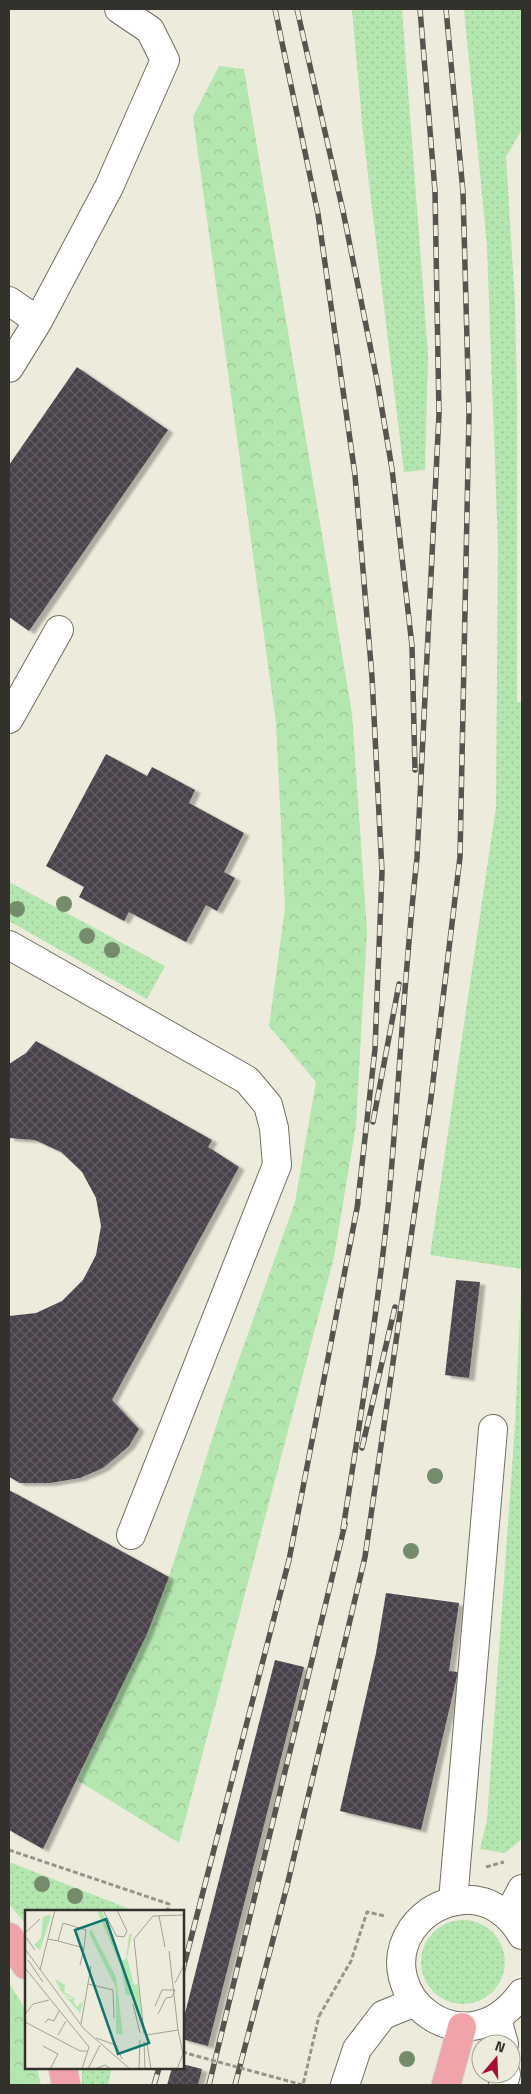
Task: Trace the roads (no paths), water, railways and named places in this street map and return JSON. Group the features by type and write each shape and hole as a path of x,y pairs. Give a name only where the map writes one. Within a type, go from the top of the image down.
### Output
{"highway":[{"path":"9,1937 25,1963"},
{"path":"446,2085 462,2027"},
{"path":"63,2069 66,2085"}],"street":[{"path":"9,368 38,321 109,187 166,60 150,30 119,9"},
{"path":"9,301 38,321"},
{"path":"9,719 59,630"},
{"path":"9,944 247,1080 268,1105 274,1128 277,1165 131,1536"},
{"path":"453,1901 493,1429"},
{"path":"515,1925 522,1889"},
{"path":"515,1925 496,1907 482,1902 468,1900 453,1901 439,1906 427,1913 409,1934 404,1947 403,1976 415,2002 435,2020 462,2027 480,2025 500,2031 522,1993"},
{"path":"344,2085 357,2048 383,2015 415,2002"}],"railway":[{"path":"275,9 318,214 355,475 372,677 382,872 375,1049 357,1209"},
{"path":"297,9 343,211 377,380 392,469 412,646 415,770"},
{"path":"343,1529 368,1369 384,1248 417,858 439,414 435,191 420,9"},
{"path":"235,2085 287,1886 365,1557 431,1098 460,857 469,414 463,192 446,9"},
{"path":"373,1122 399,984"},
{"path":"184,1965 289,1560 358,1203"},
{"path":"362,1448 395,1307"},
{"path":"209,2085 345,1524"},
{"path":"154,2085 159,2069"}]}
